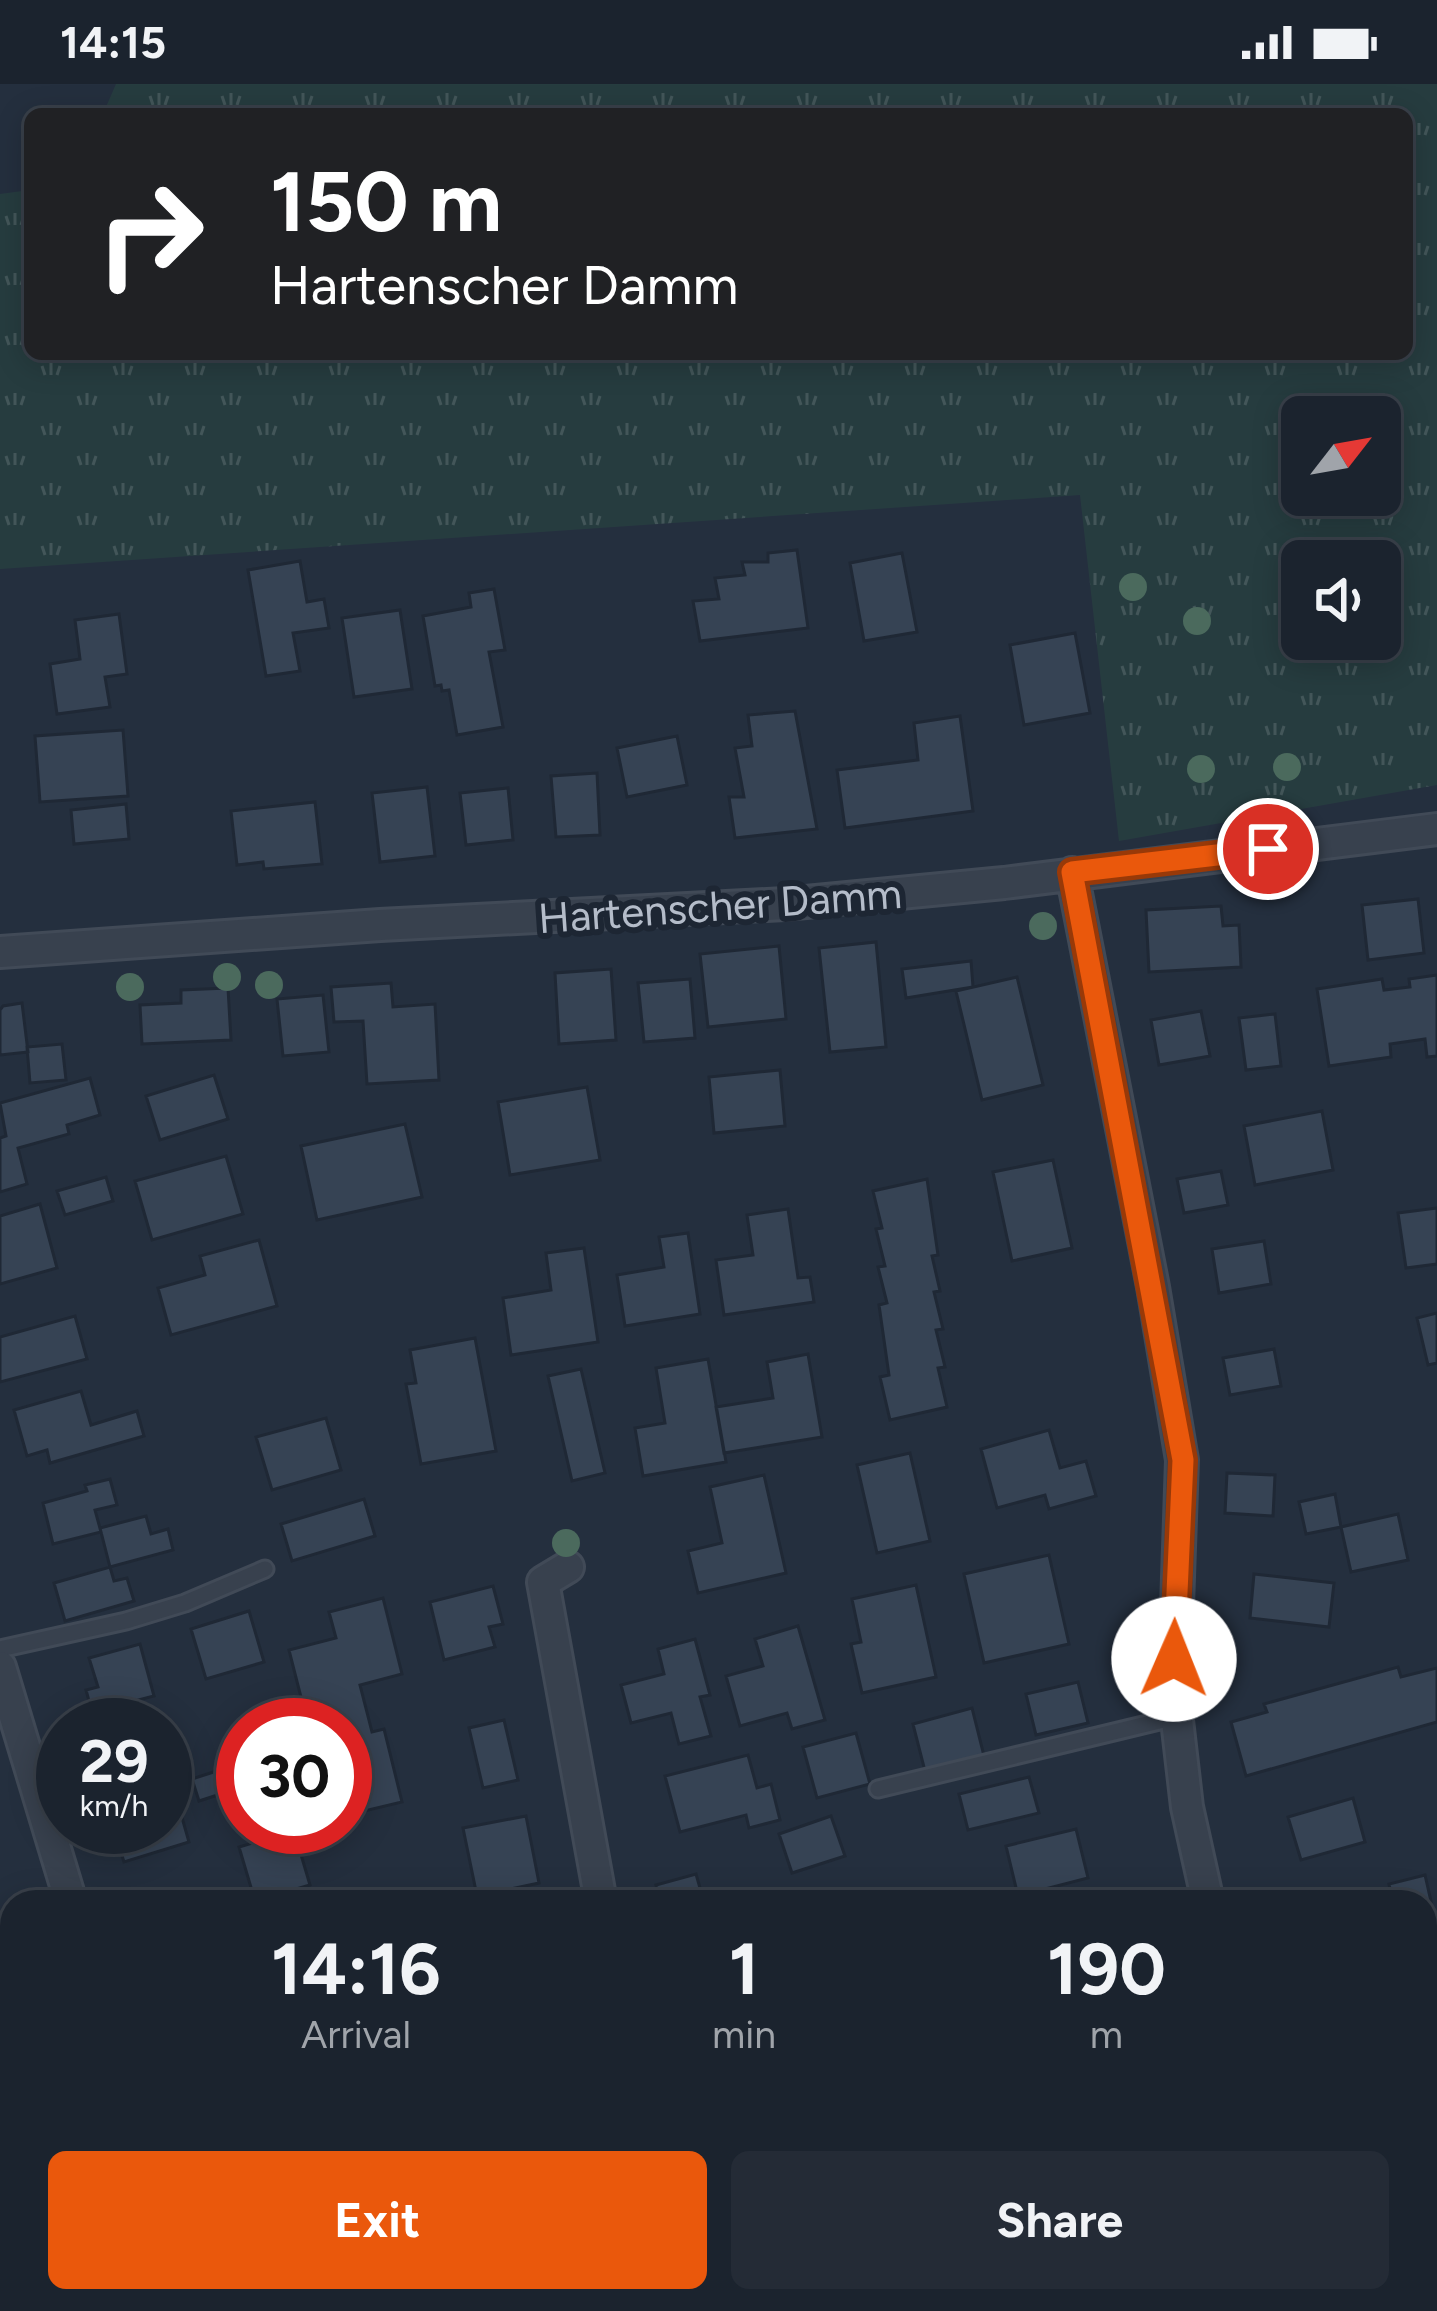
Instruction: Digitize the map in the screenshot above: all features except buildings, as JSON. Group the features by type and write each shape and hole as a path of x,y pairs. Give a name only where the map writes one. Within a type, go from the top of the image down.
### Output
{"street":[{"name":"Hartenscher Damm","path":"0,952 784,904 1437,829"},
{"path":"1072,872 1183,1460 1173,1624 1176,1717 1187,1808 1205,1890"},
{"path":"568,1567 543,1582 599,1890"},
{"path":"0,1667 67,1890"}],"lane":[{"path":"0,1649 146,1615 265,1569"},
{"path":"878,1789 1176,1717"}],"green space":[{"path":"116,84 1437,84 1437,785 1119,841 1080,495 0,569 0,194 24,191 24,360 1413,360 1413,108 106,108"}],"route":[{"path":"1174,1659 1183,1460 1072,872 1268,849"}]}
